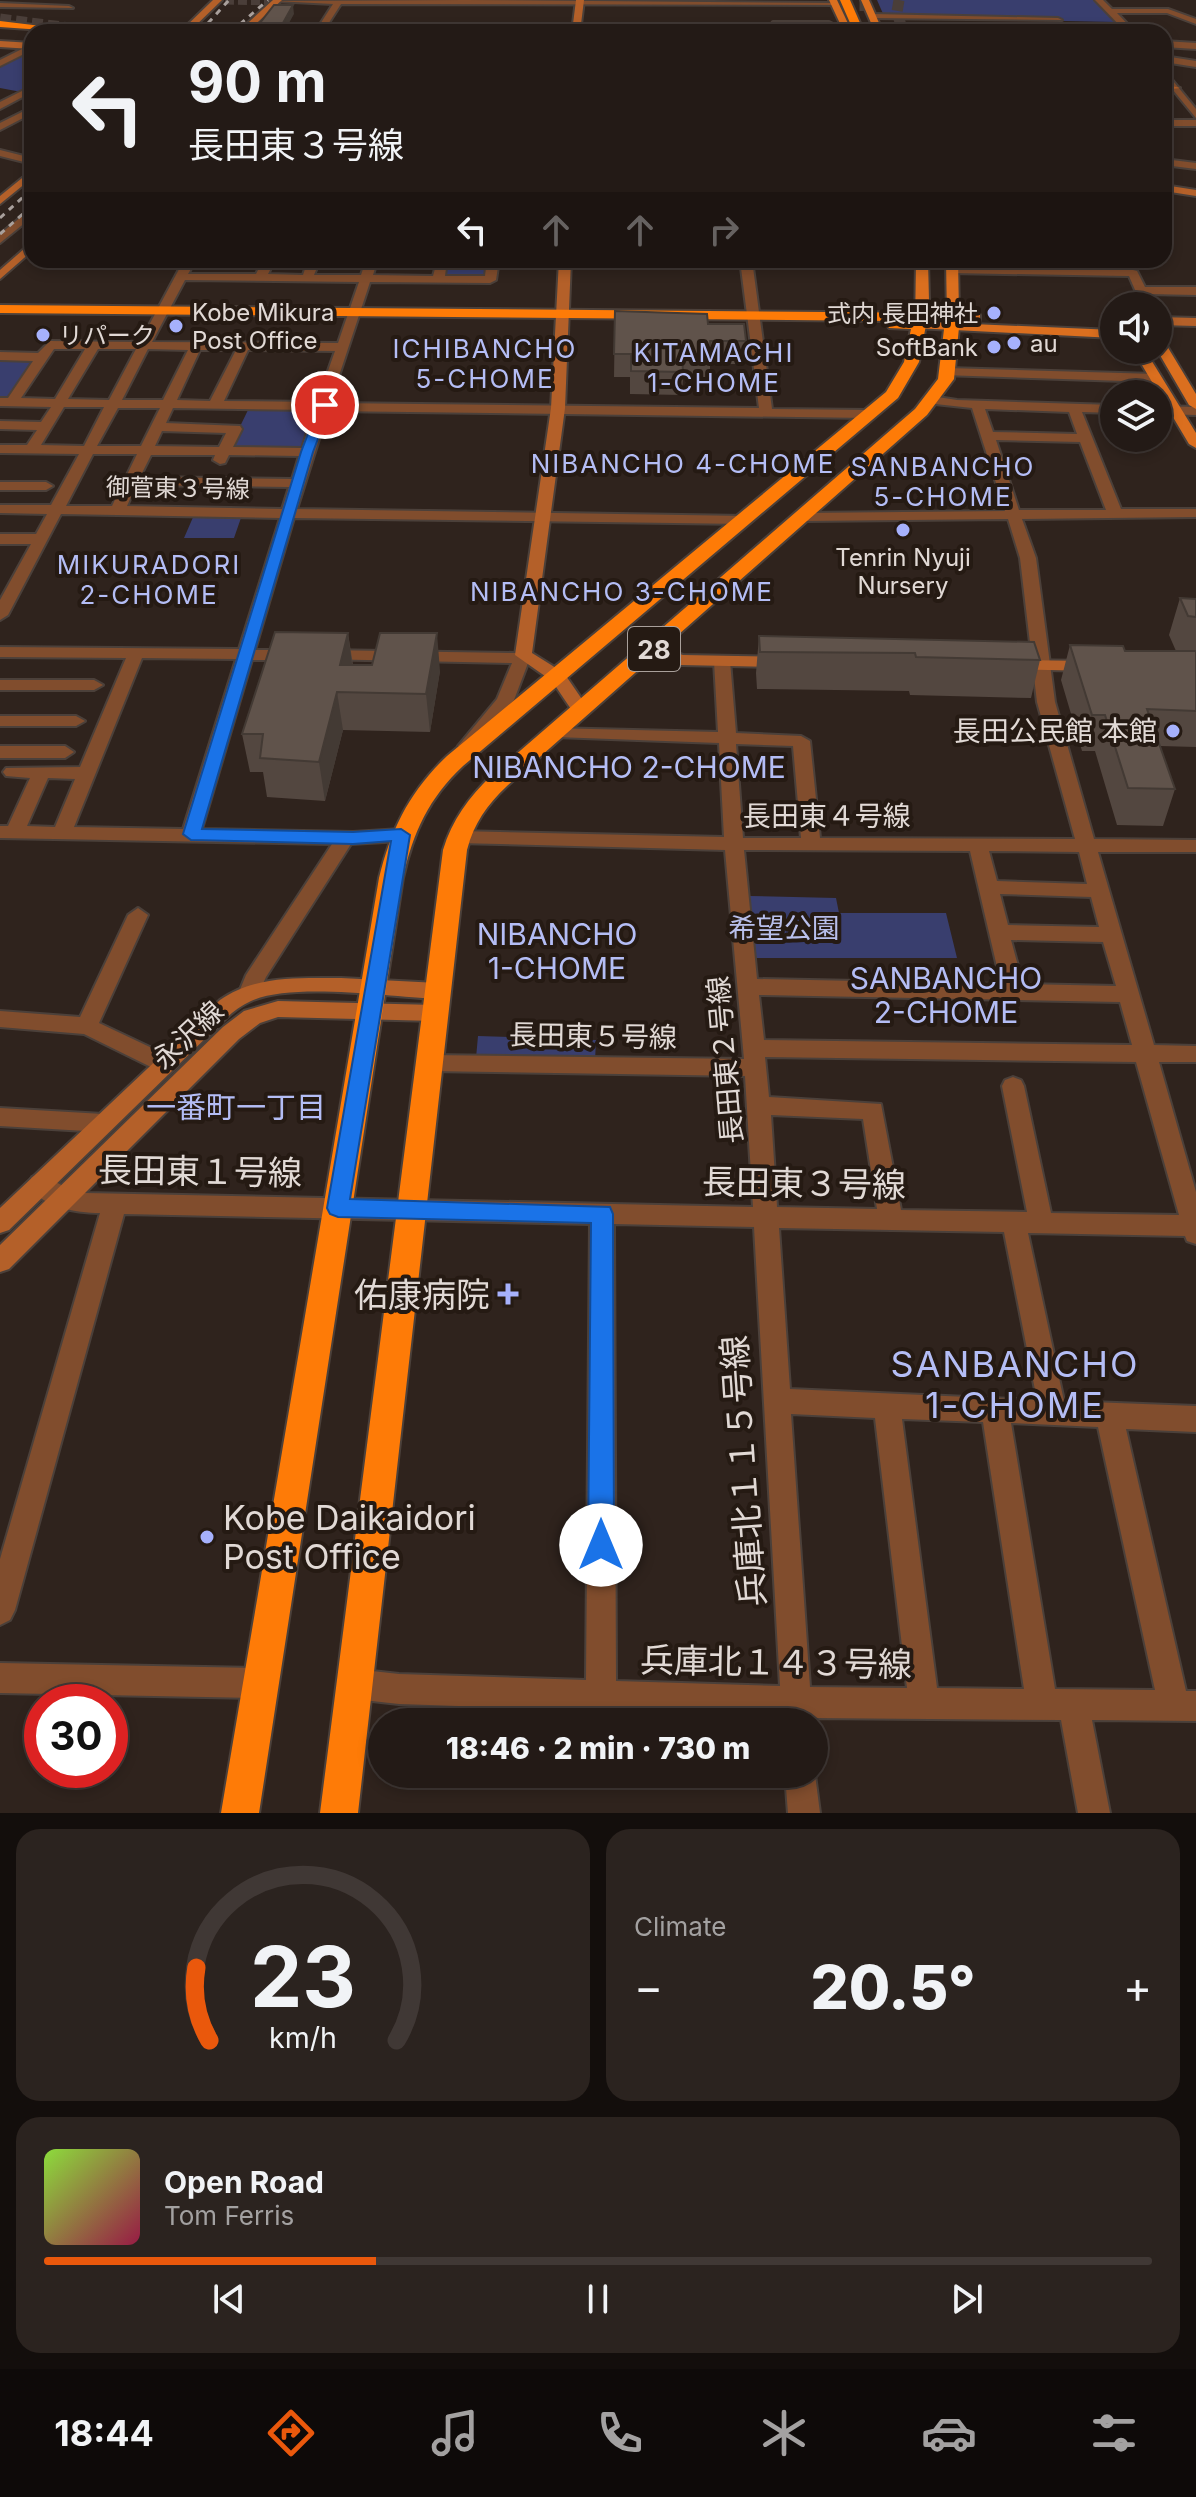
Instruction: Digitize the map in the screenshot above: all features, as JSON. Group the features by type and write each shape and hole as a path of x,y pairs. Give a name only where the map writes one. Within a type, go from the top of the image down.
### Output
{"highway":[{"path":"838,2 853,24"},
{"path":"869,14 869,24"},
{"path":"0,27 24,30"},
{"path":"0,27 24,29"},
{"path":"0,27 24,41"},
{"path":"0,309 160,315"},
{"path":"0,316 953,322"},
{"name":"28","path":"240,1813 401,835 418,798 455,761 892,395 911,367 920,321"},
{"name":"28","path":"339,1813 458,837 469,812 478,801 653,650 931,400 947,372 953,322"}],"main road":[{"path":"865,0 875,24"},
{"path":"838,2 845,24"},
{"path":"920,321 922,268"},
{"path":"953,268 953,322"},
{"path":"953,322 1100,323"},
{"path":"953,322 1100,331"},
{"path":"1148,364 1196,444"},
{"path":"1172,364 1196,405"}],"street":[{"path":"0,5 9,0"},
{"path":"56,21 78,0"},
{"path":"206,0 225,0"},
{"path":"192,24 218,0"},
{"path":"251,24 278,0 580,1 651,24"},
{"path":"324,24 339,0"},
{"path":"1099,0 1124,24"},
{"path":"1170,0 1178,11 1196,11"},
{"path":"447,23 454,1"},
{"path":"577,24 580,1"},
{"path":"688,24 769,6 823,9 838,2"},
{"path":"0,5 69,8"},
{"path":"823,9 829,24"},
{"path":"1112,11 1168,11 1196,22"},
{"path":"869,14 964,20 1058,20"},
{"path":"630,16 709,18 734,24"},
{"path":"905,18 908,24"},
{"path":"964,20 966,24"},
{"path":"1001,20 1003,24"},
{"path":"0,44 24,43"},
{"path":"0,63 24,45"},
{"path":"1172,45 1194,46"},
{"path":"1172,60 1196,64"},
{"path":"1172,83 1196,115"},
{"path":"1172,88 1176,88"},
{"path":"0,109 24,94"},
{"path":"0,109 24,114 3,123"},
{"path":"1172,123 1196,123"},
{"path":"0,153 24,159"},
{"path":"1172,163 1196,166"},
{"path":"0,201 24,180"},
{"path":"1172,189 1196,193"},
{"path":"0,240 6,228 24,216"},
{"path":"0,276 24,253"},
{"path":"0,615 186,268"},
{"path":"260,278 265,268"},
{"path":"307,278 311,268"},
{"path":"191,834 307,452 370,268"},
{"path":"438,280 441,268"},
{"path":"181,277 490,280 492,268"},
{"path":"455,761 505,700 524,657 558,408 565,268"},
{"path":"747,268 766,411"},
{"path":"1004,268 1133,273 1141,290 1196,291"},
{"path":"1172,321 1196,322"},
{"path":"6,402 50,345 343,347"},
{"path":"32,449 94,345"},
{"path":"118,509 196,346"},
{"path":"215,405 244,346"},
{"path":"0,356 43,357"},
{"path":"947,372 1156,378"},
{"path":"931,400 977,405 1100,409"},
{"path":"6,402 869,414"},
{"path":"977,405 1032,575 1046,702 1195,1229"},
{"path":"1018,406 1027,437"},
{"path":"1074,408 1115,514"},
{"path":"1172,410 1196,411"},
{"path":"0,425 46,426"},
{"path":"158,427 235,429 208,484"},
{"path":"987,436 1086,438"},
{"path":"0,449 307,452"},
{"path":"0,486 50,479 33,509"},
{"path":"131,481 299,483"},
{"name":"御菅東３号線","path":"0,509 746,520"},
{"path":"803,517 1196,513"},
{"path":"0,539 41,539"},
{"path":"653,650 681,660 799,662"},
{"path":"0,652 524,657 558,677 581,711"},
{"path":"68,684 84,653"},
{"path":"62,833 136,653"},
{"name":"長田東２号線","path":"722,661 734,844 759,1106 763,1215"},
{"path":"990,665 1104,666"},
{"path":"0,685 94,685"},
{"path":"0,721 76,721"},
{"path":"556,732 801,741 811,843"},
{"path":"0,752 65,752"},
{"path":"12,772 87,773"},
{"path":"4,833 41,773"},
{"path":"4,833 343,838 401,835"},
{"name":"長田東４号線","path":"458,837 734,844 1196,846"},
{"name":"永沢線","path":"250,992 256,975 340,851 343,838"},
{"path":"978,845 1014,992"},
{"path":"988,887 1101,891"},
{"path":"87,1026 138,915"},
{"path":"999,932 1113,935"},
{"name":"永沢線","path":"0,1223 218,1013 250,992 287,987 372,1000 437,1002"},
{"path":"747,987 1130,994"},
{"name":"永沢線","path":"0,1261 231,1033 252,1017 287,1008 372,1000"},
{"path":"0,1019 87,1026 165,1064"},
{"name":"長田東５号線","path":"429,1063 1145,1051 1196,1054"},
{"path":"1013,1086 1041,1223"},
{"path":"759,1106 873,1110 890,1218"},
{"path":"0,1117 103,1123"},
{"name":"長田東１号線","path":"40,1184 64,1198 82,1203 412,1209"},
{"path":"0,1610 115,1204"},
{"name":"長田東３号線","path":"412,1209 890,1218 1195,1229"},
{"path":"601,1696 602,1214"},
{"name":"兵庫北１１５号線","path":"763,1215 778,1401 796,1708"},
{"path":"1014,1222 1053,1413"},
{"path":"778,1401 1196,1419"},
{"path":"887,1405 924,1703"},
{"path":"995,1410 1042,1704"},
{"path":"1109,1415 1185,1706"},
{"path":"0,1678 261,1683"},
{"name":"兵庫北１４３号線","path":"354,1684 399,1689 601,1696 747,1708"},
{"name":"兵庫北１４３号線","path":"828,1710 924,1703 1185,1706"},
{"path":"1074,1705 1094,1813"},
{"path":"802,1788 804,1813"}],"green space":[{"path":"877,0 1093,0 1104,7 1116,22 884,16"},
{"path":"24,54 24,92 0,88 0,65"},
{"path":"444,268 488,268 486,276 442,276"},
{"path":"0,359 34,361 9,397 0,399"},
{"path":"248,410 316,412 305,446 297,449 238,449 231,445"},
{"path":"194,515 242,515 234,538 184,538"},
{"name":"希望公園","path":"749,896 836,898 839,913 946,913 957,958 755,958"},
{"path":"478,1036 596,1040 595,1061 476,1058"}],"building":[{"path":"274,5 293,5 282,24 259,24"},
{"path":"615,311 707,314 708,324 744,324 746,341 710,341 711,354 682,354 683,372 631,371 631,354 614,354"},
{"path":"1180,598 1196,599 1196,617 1188,616"},
{"path":"275,632 348,633 340,665 372,665 380,633 437,633 426,694 337,692 319,762 260,758 263,734 242,734"},
{"path":"759,636 1034,642 1040,660 916,657 915,653 760,652"},
{"path":"1070,645 1123,646 1125,651 1196,651 1196,711 1147,709 1175,789 1128,788 1105,715 1092,715"}],"tunnel":[{"path":"225,0 278,1"},
{"path":"865,0 865,12"},
{"path":"899,0 897,12 901,24"},
{"path":"0,19 39,24"}],"railway":[{"path":"207,24 229,0"},
{"path":"240,24 268,0"},
{"path":"0,218 24,196"},
{"path":"0,234 24,213"}],"place":[{"name":"式内 長田神社","path":"994,313"},
{"name":"Kobe Mikura Post Office","path":"176,326"},
{"name":"リパーク","path":"43,335"},
{"name":"au","path":"1014,343"},
{"name":"SoftBank","path":"994,347"},
{"name":"Tenrin Nyuji Nursery","path":"903,530"},
{"name":"長田公民館 本館","path":"1173,731"},
{"name":"佑康病院","path":"508,1294"},
{"name":"Kobe Daikaidori Post Office","path":"207,1537"}],"district":[{"name":"ICHIBANCHO 5-CHOME","path":"485,363"},
{"name":"KITAMACHI 1-CHOME","path":"714,367"},
{"name":"NIBANCHO 4-CHOME","path":"683,463"},
{"name":"SANBANCHO 5-CHOME","path":"943,481"},
{"name":"MIKURADORI 2-CHOME","path":"149,579"},
{"name":"NIBANCHO 3-CHOME","path":"622,591"},
{"name":"NIBANCHO 2-CHOME","path":"629,767"},
{"name":"NIBANCHO 1-CHOME","path":"557,951"},
{"name":"SANBANCHO 2-CHOME","path":"946,995"},
{"name":"一番町一丁目","path":"236,1107"},
{"name":"SANBANCHO 1-CHOME","path":"1015,1384"}],"route":[{"path":"325,405 307,452 191,834 353,838 401,835 391,878 338,1208 602,1214 601,1545"}]}
